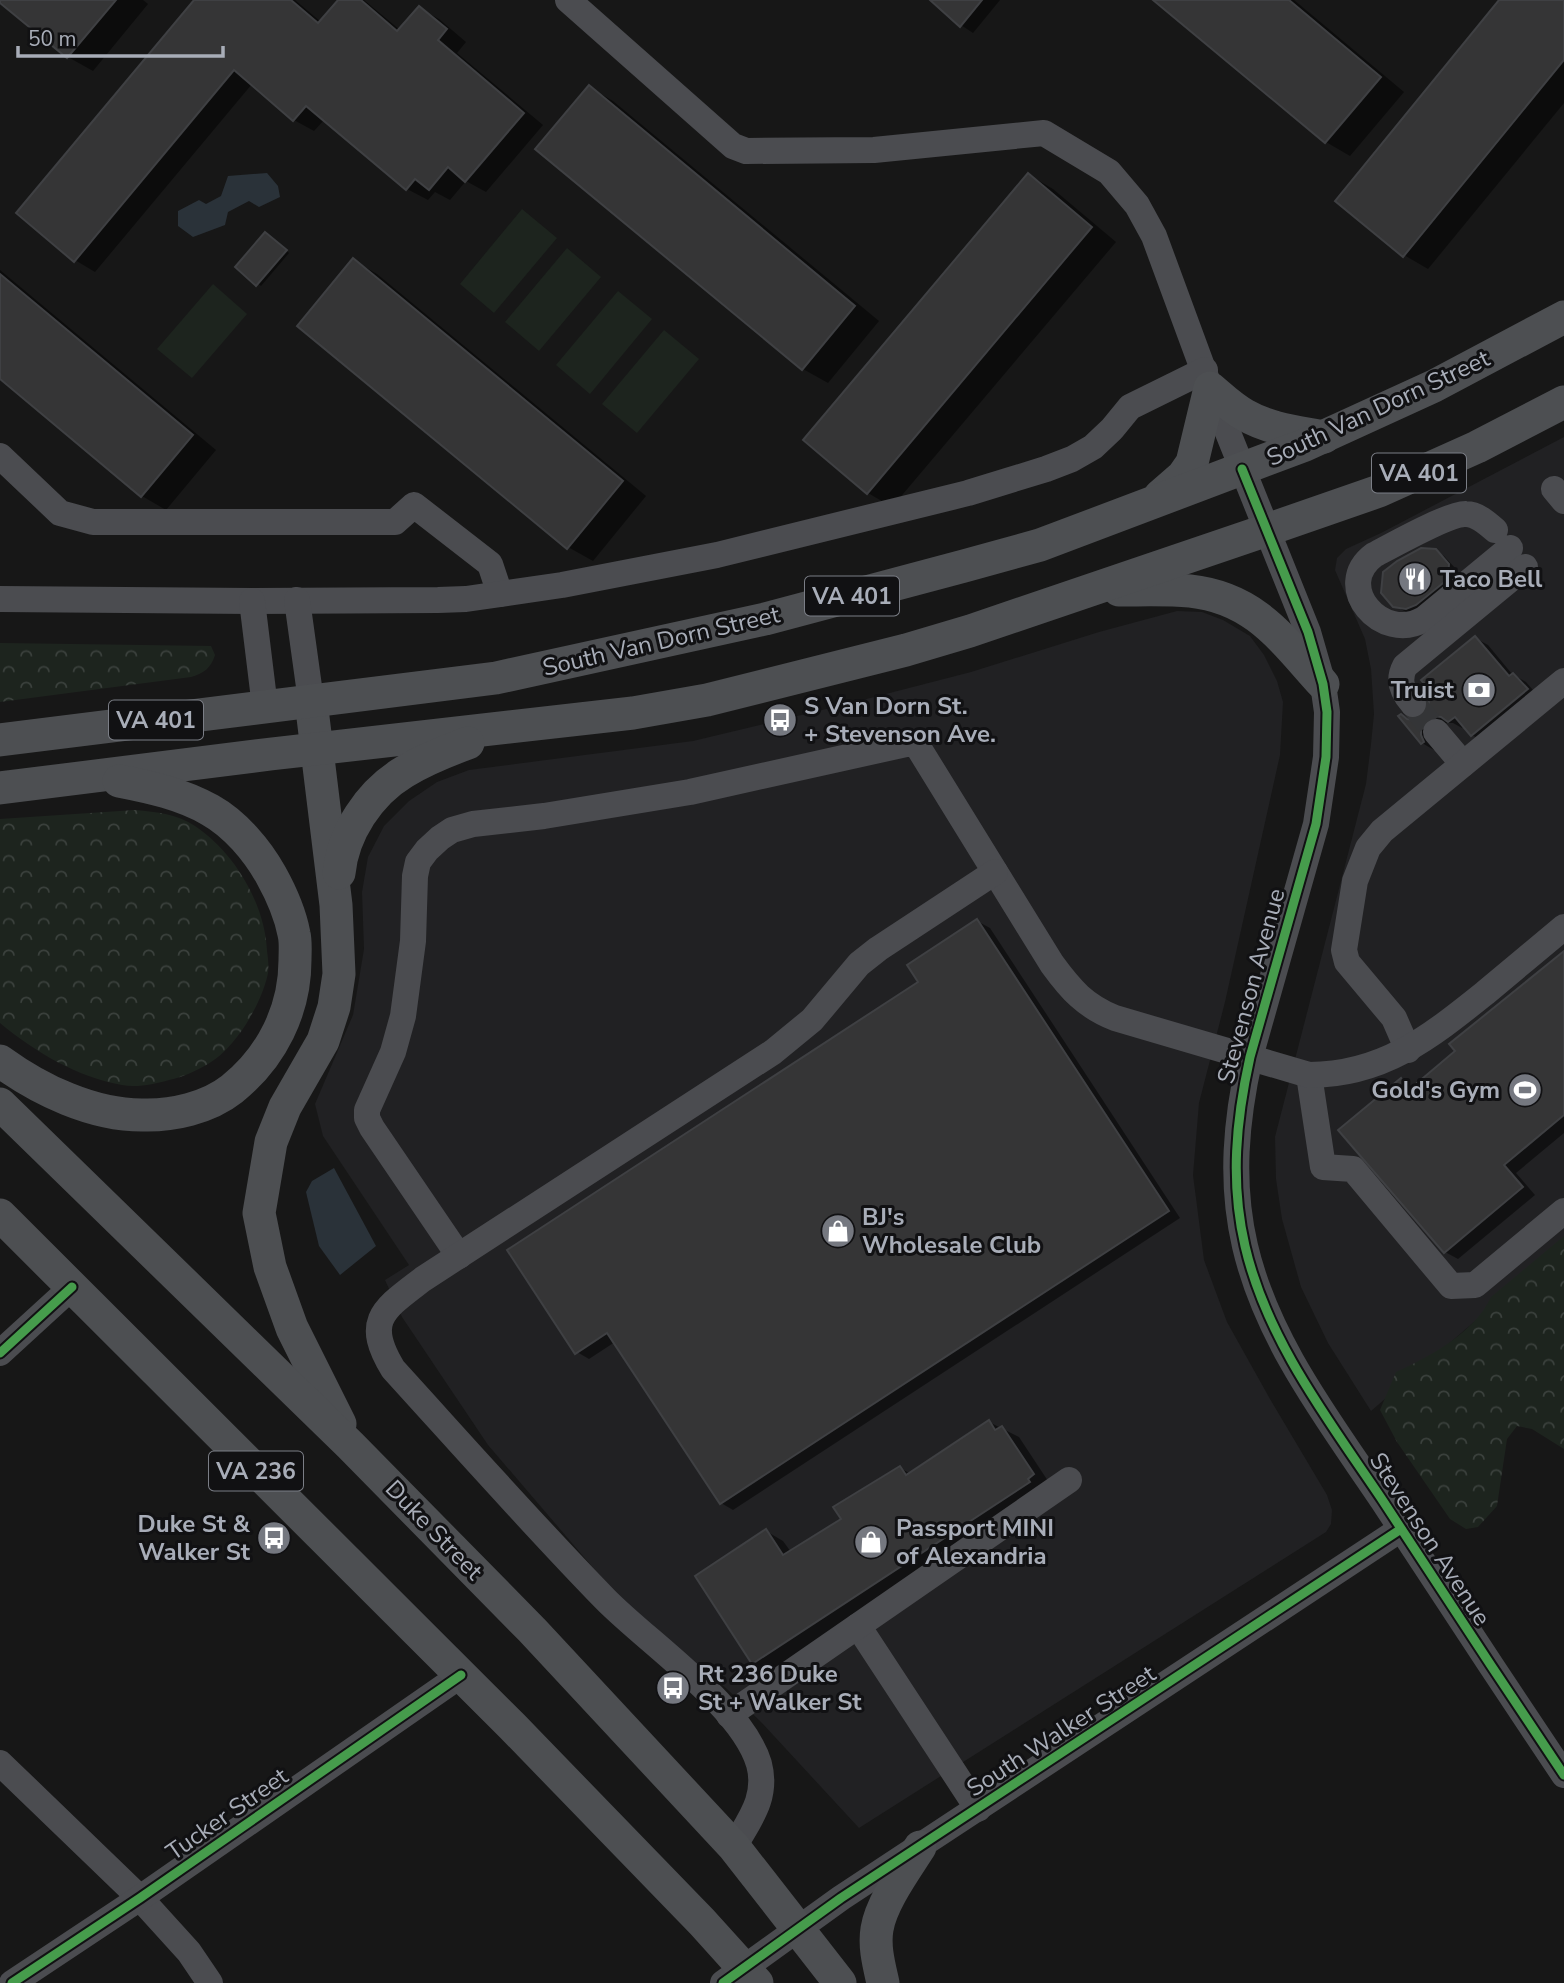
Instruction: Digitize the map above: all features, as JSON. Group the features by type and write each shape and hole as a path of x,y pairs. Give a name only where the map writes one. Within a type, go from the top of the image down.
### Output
{"main road":[{"name":"South Van Dorn Street","path":"0,740 496,678 765,619 1040,545 1324,437 1434,386 1564,317"},
{"path":"1208,379 1236,409 1249,417 1278,428 1324,437"},
{"path":"1149,505 1182,476 1192,463 1208,379"},
{"name":"VA 401","path":"0,788 633,713 707,699 906,650 1096,589 1379,491 1477,447 1564,402"},
{"path":"1096,589 1188,591 1229,600 1243,606 1273,630 1323,684"},
{"path":"311,701 336,905 339,974 334,1007 323,1041 285,1107 271,1142 259,1213 270,1268 292,1328 350,1445"},
{"path":"265,707 271,754"},
{"path":"336,905 340,864 353,828 382,789 420,763 506,728"},
{"path":"0,1062 63,1097 86,1105 109,1112 166,1114 209,1102 231,1090 256,1066 274,1041 289,1010 295,980 295,935 282,896 266,866 251,846 230,824 210,810 179,796 96,777"},
{"name":"Duke Street","path":"0,1104 350,1445 532,1630 734,1847 840,1983"},
{"name":"VA 236","path":"0,1215 610,1825 742,1978"},
{"path":"883,1983 876,1948 877,1927 889,1897 920,1847"}],"street":[{"name":"Stevenson Avenue","path":"568,0 722,137 733,146 746,151 874,150 1044,133 1109,172 1137,205 1154,236 1242,469 1308,632 1323,684 1327,712 1326,757 1316,824 1241,1096 1236,1158 1245,1245 1265,1308 1286,1350 1324,1412 1564,1775"},
{"path":"0,598 438,600 466,599 562,585 718,555 968,493 1046,469 1093,447 1130,407 1208,379"},
{"path":"0,456 60,513 93,522 395,522 414,505 490,564 499,593"},
{"path":"1463,514 1479,518 1510,548 1424,619 1413,625 1396,625 1379,619 1364,603 1358,587 1360,569 1374,555 1449,518 1463,514"},
{"path":"1413,704 1402,689 1401,674 1405,666 1510,548"},
{"path":"297,600 311,701"},
{"path":"252,601 265,707"},
{"path":"1408,1050 1394,1018 1347,962 1344,950 1353,892 1364,859 1375,838 1564,681"},
{"path":"1436,732 1462,764"},
{"path":"459,1256 367,1118 367,1110 393,1052 403,1016 413,941 415,876 418,862 427,850 452,830 473,824 544,816 690,792 915,742 1052,964 1077,995 1089,1005 1115,1018 1309,1075 1333,1075 1358,1070 1408,1050 1449,1022 1564,927"},
{"path":"734,1847 761,1799 759,1764 742,1731 711,1695 607,1601 393,1369 383,1353 378,1332 379,1322 392,1303 423,1279 772,1052 812,1020 859,964 995,872"},
{"path":"1309,1075 1323,1167 1353,1169 1451,1286 1475,1285 1564,1211"},
{"path":"0,1353 72,1287"},
{"path":"729,1715 1069,1480"},
{"name":"South Walker Street","path":"742,1978 798,1929 841,1898 1401,1529"},
{"path":"858,1626 978,1809"},
{"name":"Tucker Street","path":"12,1983 140,1898 461,1675"},
{"path":"0,1763 140,1898 190,1952 210,1983"}],"shaded area":[{"path":"267,173 278,186 280,197 259,207 249,201 228,212 225,225 193,237 178,226 178,211 199,200 206,204 221,196 228,176"},
{"path":"1564,437 1564,1244 1371,1411 1328,1343 1301,1287 1282,1219 1276,1179 1275,1137 1366,784 1374,714 1371,669 1365,639 1335,570 1337,558 1346,549"},
{"path":"1177,611 1202,612 1223,620 1250,636 1264,655 1277,681 1283,702 1280,755 1225,1002 1199,1103 1193,1175 1204,1260 1227,1322 1327,1495 1332,1510 1331,1524 1326,1532 859,1828 727,1689 643,1620 607,1584 488,1445 402,1317 385,1280 409,1265 323,1136 315,1104 353,1015 364,949 362,892 368,857 384,826 409,801 437,782 469,770 693,741 971,672"},
{"path":"334,1168 376,1246 340,1275 319,1246 306,1192 312,1181"}],"green space":[{"path":"522,209 557,238 494,313 460,284"},
{"path":"567,248 601,277 539,351 505,322"},
{"path":"213,284 247,314 192,378 157,349"},
{"path":"618,291 652,319 590,394 556,365"},
{"path":"664,330 699,359 637,433 602,404"},
{"path":"0,643 211,646 215,655 206,669 191,677 0,702"},
{"path":"135,810 181,819 195,826 223,850 245,881 261,915 268,973 254,1011 238,1036 218,1057 179,1077 134,1086 105,1081 73,1070 28,1044 0,1023 0,819"},
{"path":"1564,1236 1564,1449 1532,1429 1517,1426 1507,1439 1497,1506 1478,1527 1466,1529 1450,1519 1397,1442 1380,1410 1396,1372 1437,1351 1463,1332 1474,1322 1491,1297"}],"building":[{"path":"0,0 116,0 67,58 0,3"},
{"path":"194,0 291,0 318,23 338,0 361,0 397,31 419,6 447,29 438,40 524,113 465,182 448,167 429,190 415,179 406,190 306,106 293,121 234,70 74,262 16,213"},
{"path":"930,0 982,0 960,27"},
{"path":"1153,0 1289,0 1381,77 1325,143"},
{"path":"1499,0 1564,0 1564,60 1403,257 1335,201"},
{"path":"589,85 855,306 802,370 535,149"},
{"path":"1028,173 1092,227 867,494 803,440"},
{"path":"265,232 287,250 256,286 235,267"},
{"path":"353,258 623,481 567,549 297,326"},
{"path":"0,274 193,435 141,497 0,379"},
{"name":"Taco Bell","path":"1421,548 1436,549 1449,564 1448,579 1416,605 1406,609 1393,607 1381,593 1383,572"},
{"name":"Truist","path":"1475,636 1509,676 1513,673 1528,689 1471,736 1455,717 1448,722 1434,716 1426,720 1421,727 1424,742 1421,744 1398,716 1401,714 1407,719 1415,720 1424,716 1429,702 1425,694 1430,690 1421,680"},
{"name":"BJ's Wholesale Club","path":"977,919 1169,1211 720,1504 607,1333 575,1354 507,1250 918,982 907,965"},
{"path":"1564,951 1564,1115 1504,1165 1523,1187 1444,1253 1338,1130 1401,1078 1410,1089 1455,1051 1449,1044"},
{"name":"Passport MINI of Alexandria","path":"989,1420 995,1430 1002,1426 1034,1474 1028,1479 1030,1482 752,1664 695,1576 766,1529 783,1555 841,1519 833,1507 900,1466 906,1475"}],"tunnel":[{"path":"1413,704 1436,732"}],"cycle path":[{"path":"1242,469 1308,632 1323,684 1327,712 1326,757 1316,824 1250,1057 1241,1104 1236,1175 1245,1246 1268,1315 1302,1380 1564,1775"},
{"path":"0,1353 72,1287"},
{"path":"723,1983 841,1898 1401,1529"},
{"path":"12,1983 140,1898 461,1675"}],"place":[{"name":"Taco Bell","path":"1415,579"},
{"name":"Truist","path":"1479,690"},
{"name":"S Van Dorn St. + Stevenson Ave.","path":"780,720"},
{"name":"Gold's Gym","path":"1525,1090"},
{"name":"BJ's Wholesale Club","path":"838,1231"},
{"name":"Duke St & Walker St","path":"274,1538"},
{"name":"Passport MINI of Alexandria","path":"871,1542"},
{"name":"Rt 236 Duke St + Walker St","path":"673,1688"}]}
